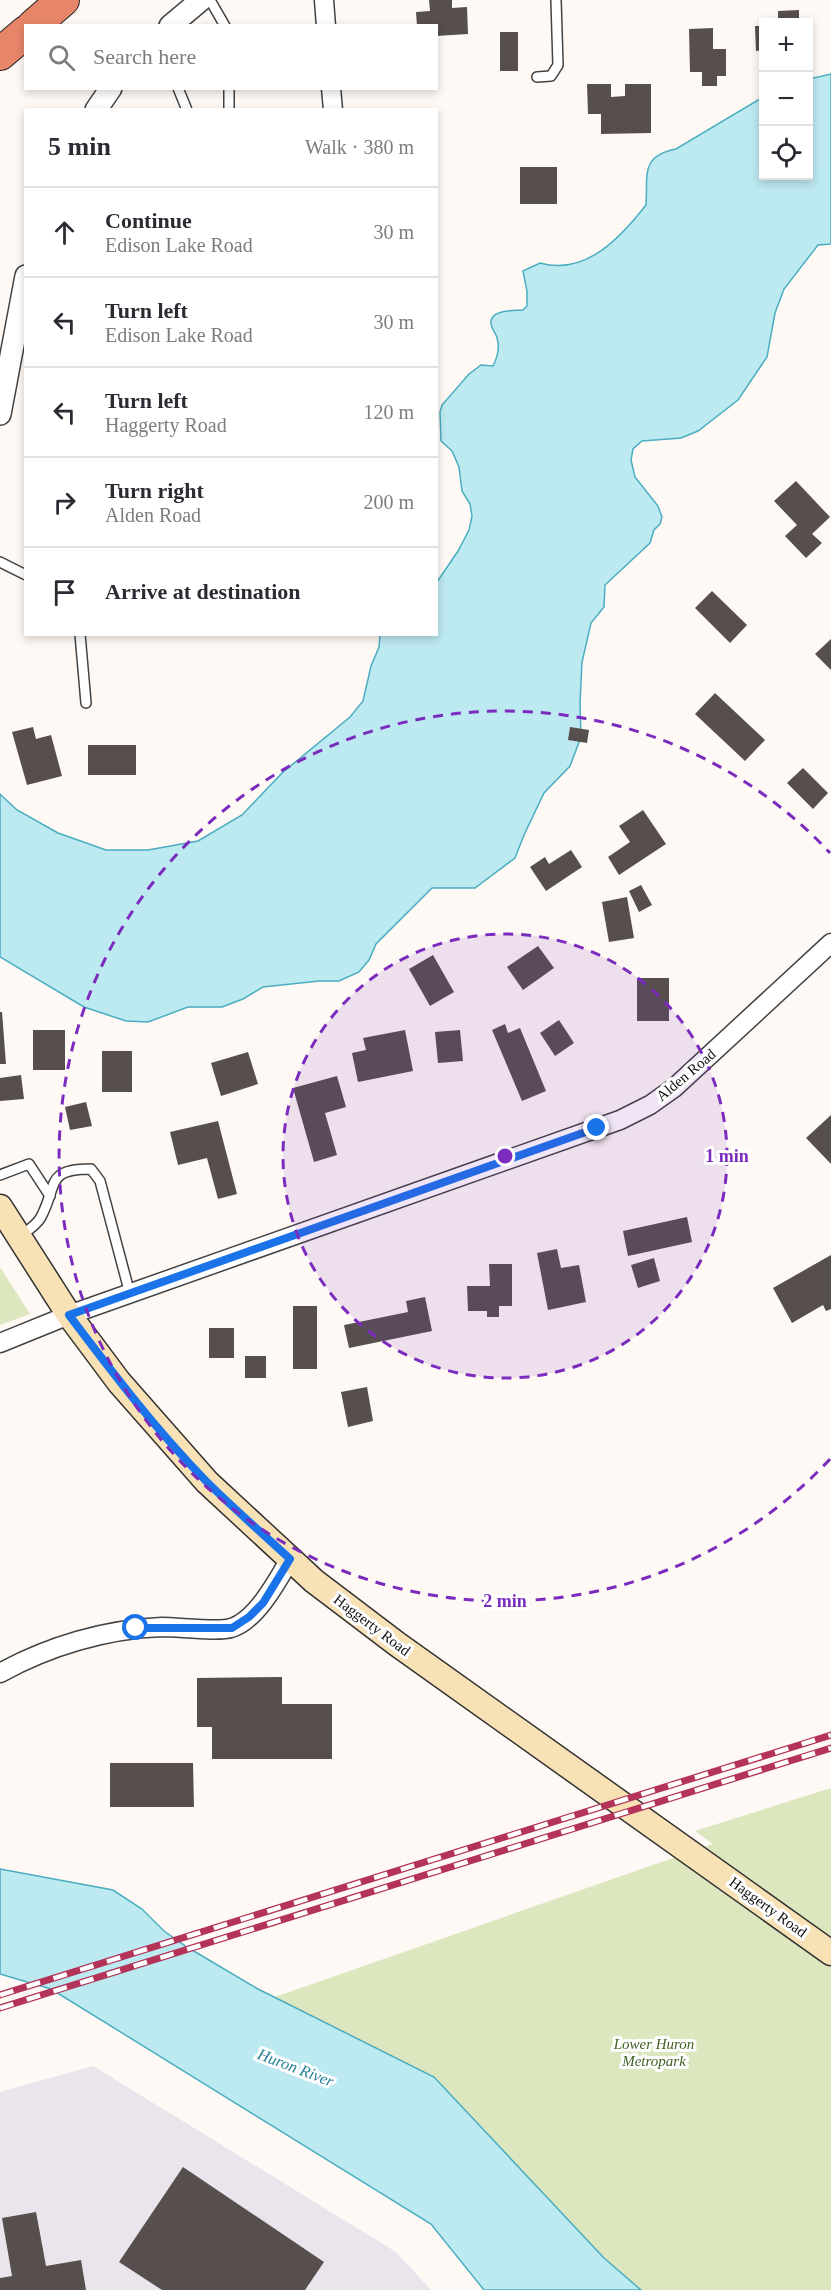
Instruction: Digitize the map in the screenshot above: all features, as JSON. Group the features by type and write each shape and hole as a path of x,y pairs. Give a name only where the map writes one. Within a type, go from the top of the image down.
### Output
{"highway":[{"path":"35,24 63,0"},
{"path":"0,54 24,34"}],"main road":[{"name":"Haggerty Road","path":"0,1207 69,1315 119,1382 207,1482 314,1581 397,1644 831,1953"}],"street":[{"path":"172,24 201,0"},
{"path":"324,0 326,24"},
{"path":"97,108 110,90"},
{"path":"331,90 333,108"},
{"path":"0,414 24,287"},
{"name":"Alden Road","path":"0,1343 69,1315 620,1120 650,1105 674,1089 831,943"},
{"path":"0,1673 47,1651 113,1632 147,1628 232,1628 249,1617 263,1603 290,1559"}],"lane":[{"path":"210,0 224,24"},
{"path":"537,77 551,76 558,64 556,0"},
{"path":"179,90 186,108"},
{"path":"229,90 229,108"},
{"path":"0,562 24,574"},
{"path":"80,636 87,704"},
{"path":"0,1175 29,1164 50,1196"},
{"path":"18,1238 40,1220 56,1176 65,1171 91,1169 100,1181 130,1294"}],"shaded area":[{"path":"93,2066 396,2252 431,2290 0,2290 0,2092"}],"green space":[{"path":"0,1267 30,1314 0,1325"},
{"name":"Lower Huron Metropark","path":"831,1788 831,2290 641,2290 604,2258 275,1997 713,1844 695,1831"}],"water":[{"path":"831,74 831,244 818,245 784,289 775,313 767,357 738,400 698,431 681,438 642,441 633,449 631,460 635,477 658,506 662,517 660,524 654,530 650,543 605,585 604,607 591,623 582,662 581,737 570,766 544,793 515,858 475,888 432,888 376,944 369,960 359,972 339,981 263,987 243,999 222,1007 188,1007 148,1022 126,1021 84,1007 0,957 0,794 17,810 58,833 106,850 148,850 198,841 242,815 282,773 350,717 363,701 371,666 379,647 380,636 438,636 438,581 458,551 469,530 472,516 470,504 462,491 459,467 452,451 441,441 440,412 442,405 469,374 481,365 493,366 498,345 491,319 498,313 523,310 527,306 523,271 540,263 557,266 572,264 587,259 614,241 646,205 647,176 651,162 656,156 676,149 759,99 759,180 813,180 813,78"},
{"name":"Huron River","path":"0,1869 113,1890 142,1909 164,1931 187,1947 258,1989 434,2077 604,2258 641,2290 484,2290 431,2224 51,1989 0,1974"}],"building":[{"path":"429,0 452,0 452,8 467,7 468,34 438,36 438,24 417,24 416,12 430,11"},
{"path":"799,10 799,18 778,18 778,11"},
{"path":"755,26 759,26 759,51 756,51"},
{"path":"713,28 713,49 726,49 726,76 717,76 717,86 702,86 702,72 690,72 689,29"},
{"path":"500,32 518,32 518,71 500,71"},
{"path":"587,84 611,84 611,97 625,96 625,84 651,84 651,133 601,134 601,114 588,114"},
{"path":"520,167 557,167 557,204 520,204"},
{"path":"796,481 830,517 812,534 822,543 806,558 785,536 797,525 774,501"},
{"path":"712,591 747,625 730,643 695,608"},
{"path":"831,639 831,670 815,654"},
{"path":"715,693 765,740 745,761 695,714"},
{"path":"33,727 36,739 51,735 62,776 27,785 12,732"},
{"path":"570,727 589,730 587,743 568,740"},
{"path":"88,745 136,745 136,775 88,775"},
{"path":"803,768 828,793 813,809 787,783"},
{"path":"643,810 666,844 619,875 608,857 630,842 619,826"},
{"path":"571,850 582,867 546,891 530,867 545,857 549,864"},
{"path":"641,885 652,905 639,912 629,891"},
{"path":"627,897 634,938 609,942 602,902"},
{"path":"538,946 554,968 523,990 507,967"},
{"path":"433,955 454,992 430,1006 409,969"},
{"path":"637,978 669,978 669,1021 637,1021"},
{"path":"0,1012 2,1012 6,1064 0,1064"},
{"path":"559,1020 574,1043 555,1056 540,1033"},
{"path":"505,1024 508,1033 520,1028 546,1091 522,1101 492,1030"},
{"path":"33,1030 65,1030 65,1070 33,1070"},
{"path":"405,1030 413,1071 358,1082 352,1053 366,1050 363,1038"},
{"path":"460,1030 463,1061 438,1063 435,1032"},
{"path":"102,1051 132,1051 132,1092 102,1092"},
{"path":"248,1052 258,1084 221,1096 211,1063"},
{"path":"21,1075 24,1099 0,1101 0,1078"},
{"path":"337,1076 346,1107 325,1113 337,1155 314,1162 293,1088"},
{"path":"86,1102 92,1126 70,1130 65,1107"},
{"path":"831,1115 831,1164 806,1138"},
{"path":"218,1121 237,1194 218,1199 207,1158 178,1165 170,1132"},
{"path":"687,1217 692,1242 628,1256 623,1231"},
{"path":"557,1249 561,1268 579,1265 586,1302 548,1310 537,1253"},
{"path":"831,1255 831,1309 826,1311 823,1305 792,1323 773,1288"},
{"path":"654,1258 660,1281 638,1288 631,1265"},
{"path":"489,1264 512,1264 512,1306 499,1306 499,1317 487,1317 487,1311 468,1311 467,1286 490,1286"},
{"path":"425,1297 432,1331 349,1348 344,1325 408,1312 406,1301"},
{"path":"293,1306 317,1306 317,1369 293,1369"},
{"path":"209,1328 234,1328 234,1358 209,1358"},
{"path":"245,1356 266,1356 266,1378 245,1378"},
{"path":"367,1387 373,1421 348,1427 341,1392"},
{"path":"282,1677 282,1704 332,1704 332,1759 212,1759 212,1727 197,1727 197,1678"},
{"path":"110,1763 193,1763 194,1807 110,1807"},
{"path":"183,2167 324,2262 305,2290 162,2290 119,2262"},
{"path":"36,2212 46,2266 81,2260 86,2290 0,2290 0,2278 12,2276 2,2218"}],"railway":[{"path":"0,1995 831,1735"},
{"path":"0,2008 831,1748"}],"route":[{"path":"136,1628 232,1628 249,1617 263,1603 290,1559 207,1482 179,1452 119,1382 69,1315 597,1128"}]}
